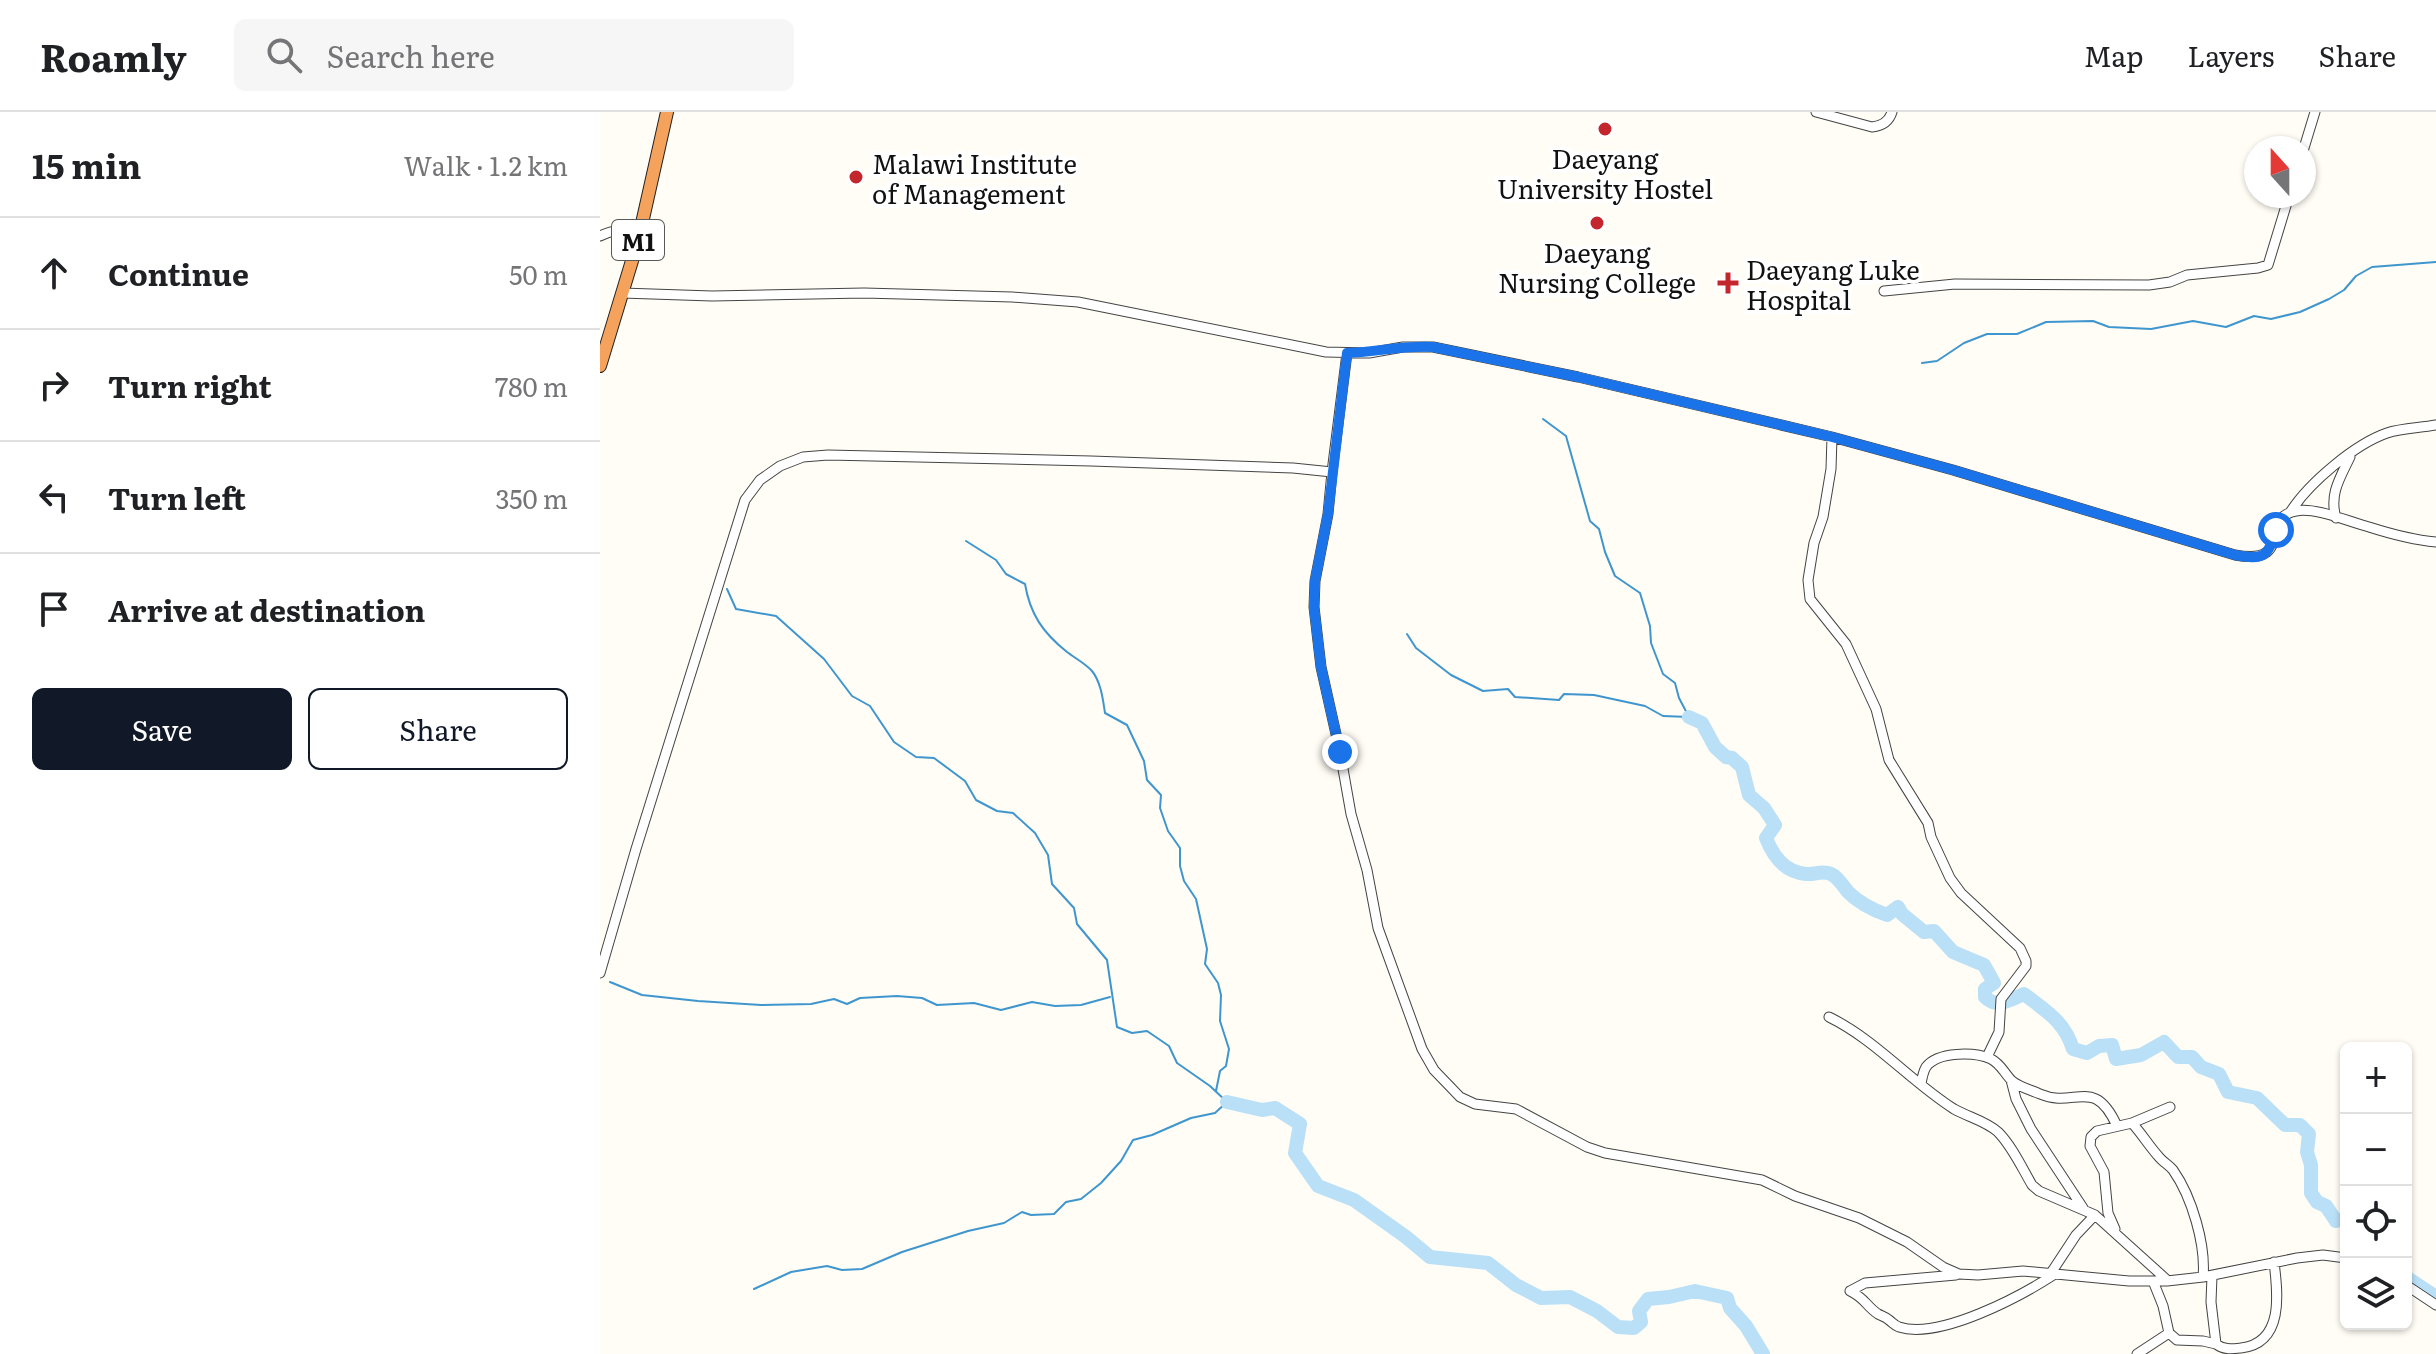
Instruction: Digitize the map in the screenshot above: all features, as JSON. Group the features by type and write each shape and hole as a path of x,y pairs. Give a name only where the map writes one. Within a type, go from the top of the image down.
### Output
{"highway":[{"name":"M1","path":"600,366 638,241 667,112"}],"street":[{"path":"1816,112 1872,127 1886,122 1892,112"},
{"path":"2308,136 2315,112"},
{"path":"1884,291 1955,284 2149,285 2170,282 2187,275 2258,268 2268,265 2285,208"},
{"path":"600,236 620,230 638,241"},
{"path":"622,293 712,296 864,293 1012,297 1078,302 1326,352 1369,353 1433,347 1578,377 1832,437 2249,558 2269,551 2279,523 2305,491 2352,453 2386,434 2436,425"},
{"path":"1347,353 1328,514 1315,581 1315,618 1321,667 1378,928 1422,1049 1434,1070 1466,1100 1526,1113 1596,1150 1762,1180 1795,1196 1859,1218 1907,1242 1943,1267 1959,1274"},
{"path":"1832,437 1831,469 1823,517 1814,543 1808,580 1810,599 1846,644 1876,709 1889,760 1928,823 1931,837 1950,878 1961,893 2015,942 2026,961 2026,966 2001,999 1999,1032 1987,1057"},
{"path":"2336,518 2333,507 2335,489 2352,453"},
{"path":"600,973 724,561 745,500 769,472 791,460 828,455 1091,461 1332,472"},
{"path":"2291,511 2311,511 2404,537 2436,542"},
{"path":"1829,1017 1873,1043 1888,1060 1956,1109 1992,1127 2000,1134 2032,1185 2055,1200 2095,1215 2167,1281"},
{"path":"1921,1084 1927,1066 1934,1060 1960,1055 1987,1057 2005,1070 2031,1129 2083,1208"},
{"path":"2011,1080 2045,1096 2065,1098 2077,1095 2103,1102 2117,1126"},
{"path":"2117,1233 2108,1213 2104,1172 2090,1146 2091,1137 2097,1131 2132,1123 2170,1107"},
{"path":"2132,1123 2161,1160 2172,1168 2189,1201 2204,1249 2216,1344"},
{"path":"2095,1215 2076,1235 2053,1273 2012,1299 1930,1330 1897,1327 1863,1297 1850,1291 1865,1283 2011,1271 2053,1273 2153,1281 2167,1281 2323,1255 2340,1257"},
{"path":"2153,1281 2169,1333 2177,1340 2203,1341 2221,1348 2251,1347 2272,1326 2276,1315 2274,1262"},
{"path":"2412,1289 2436,1305"},
{"path":"2137,1354 2169,1333"}],"waterway":[{"path":"1922,363 1937,361 1964,343 1987,334 2017,334 2046,322 2093,321 2109,327 2151,329 2193,321 2226,327 2254,316 2271,319 2300,312 2329,299 2372,267 2436,262"},
{"path":"1407,634 1416,648 1451,675 1483,691 1508,689 1515,697 1559,700 1564,694 1594,695 1645,706 1663,716 1689,717 1675,683 1663,674 1651,643 1650,626 1640,593 1615,576 1599,529 1590,521 1566,436 1543,419"},
{"path":"966,541 996,560 1006,574 1025,584 1030,605 1044,630 1092,671 1100,686 1105,713 1127,725 1144,761 1147,780 1161,795 1160,808 1168,831 1180,848 1184,881 1196,899 1207,949 1205,964 1218,983 1221,995 1220,1021 1229,1049 1216,1091"},
{"path":"727,589 736,609 776,616 824,659 852,696 870,706 894,742 916,757 934,758 965,781 976,800 997,811 1013,813 1035,833 1048,855 1052,884 1074,908 1077,924 1107,960 1117,1027 1132,1033 1147,1031 1169,1046 1177,1063 1227,1102 1215,1113 1191,1118 1133,1140 1121,1161 1101,1183 1081,1199 1066,1202 1054,1214 1031,1215 1022,1212 1004,1223 902,1252 862,1269 842,1270 827,1266 791,1272 754,1289"},
{"path":"1689,717 1702,723 1715,747 1742,767 1749,795 1764,808 1775,825 1766,838 1772,851 1791,870 1806,874 1831,874 1857,900 1887,915 1898,907 1924,932 1934,931 1953,952 1984,965 1994,983 1985,989 1985,997 1999,1003 2024,994 2060,1024 2073,1049 2087,1053 2099,1046 2112,1045 2116,1059 2141,1055 2164,1042 2178,1057 2192,1057 2201,1067 2219,1074 2228,1092 2257,1098 2285,1125 2300,1125 2309,1134 2307,1152 2311,1165 2311,1193 2317,1202 2326,1206 2336,1221 2340,1220"},
{"path":"610,982 642,995 761,1005 811,1004 834,999 847,1004 860,998 897,996 922,998 937,1005 974,1003 1001,1010 1032,1002 1055,1006 1081,1005 1110,997"},
{"path":"1227,1102 1262,1110 1275,1108 1300,1124 1295,1153 1318,1186 1354,1200 1430,1257 1488,1263 1516,1285 1541,1298 1570,1297 1597,1311 1618,1327 1634,1328 1641,1322 1639,1311 1648,1299 1695,1291 1727,1298 1730,1308 1746,1326 1763,1354"},
{"path":"2412,1281 2436,1297"}],"place":[{"name":"Daeyang University Hostel","path":"1605,129"},
{"name":"Malawi Institute of Management","path":"856,177"},
{"name":"Daeyang Nursing College","path":"1597,223"},
{"name":"Daeyang Luke Hospital","path":"1728,283"}],"route":[{"path":"1340,752 1321,667 1314,607 1347,353 1433,347 1578,377 1832,437 2249,558 2269,551 2276,530"}]}
